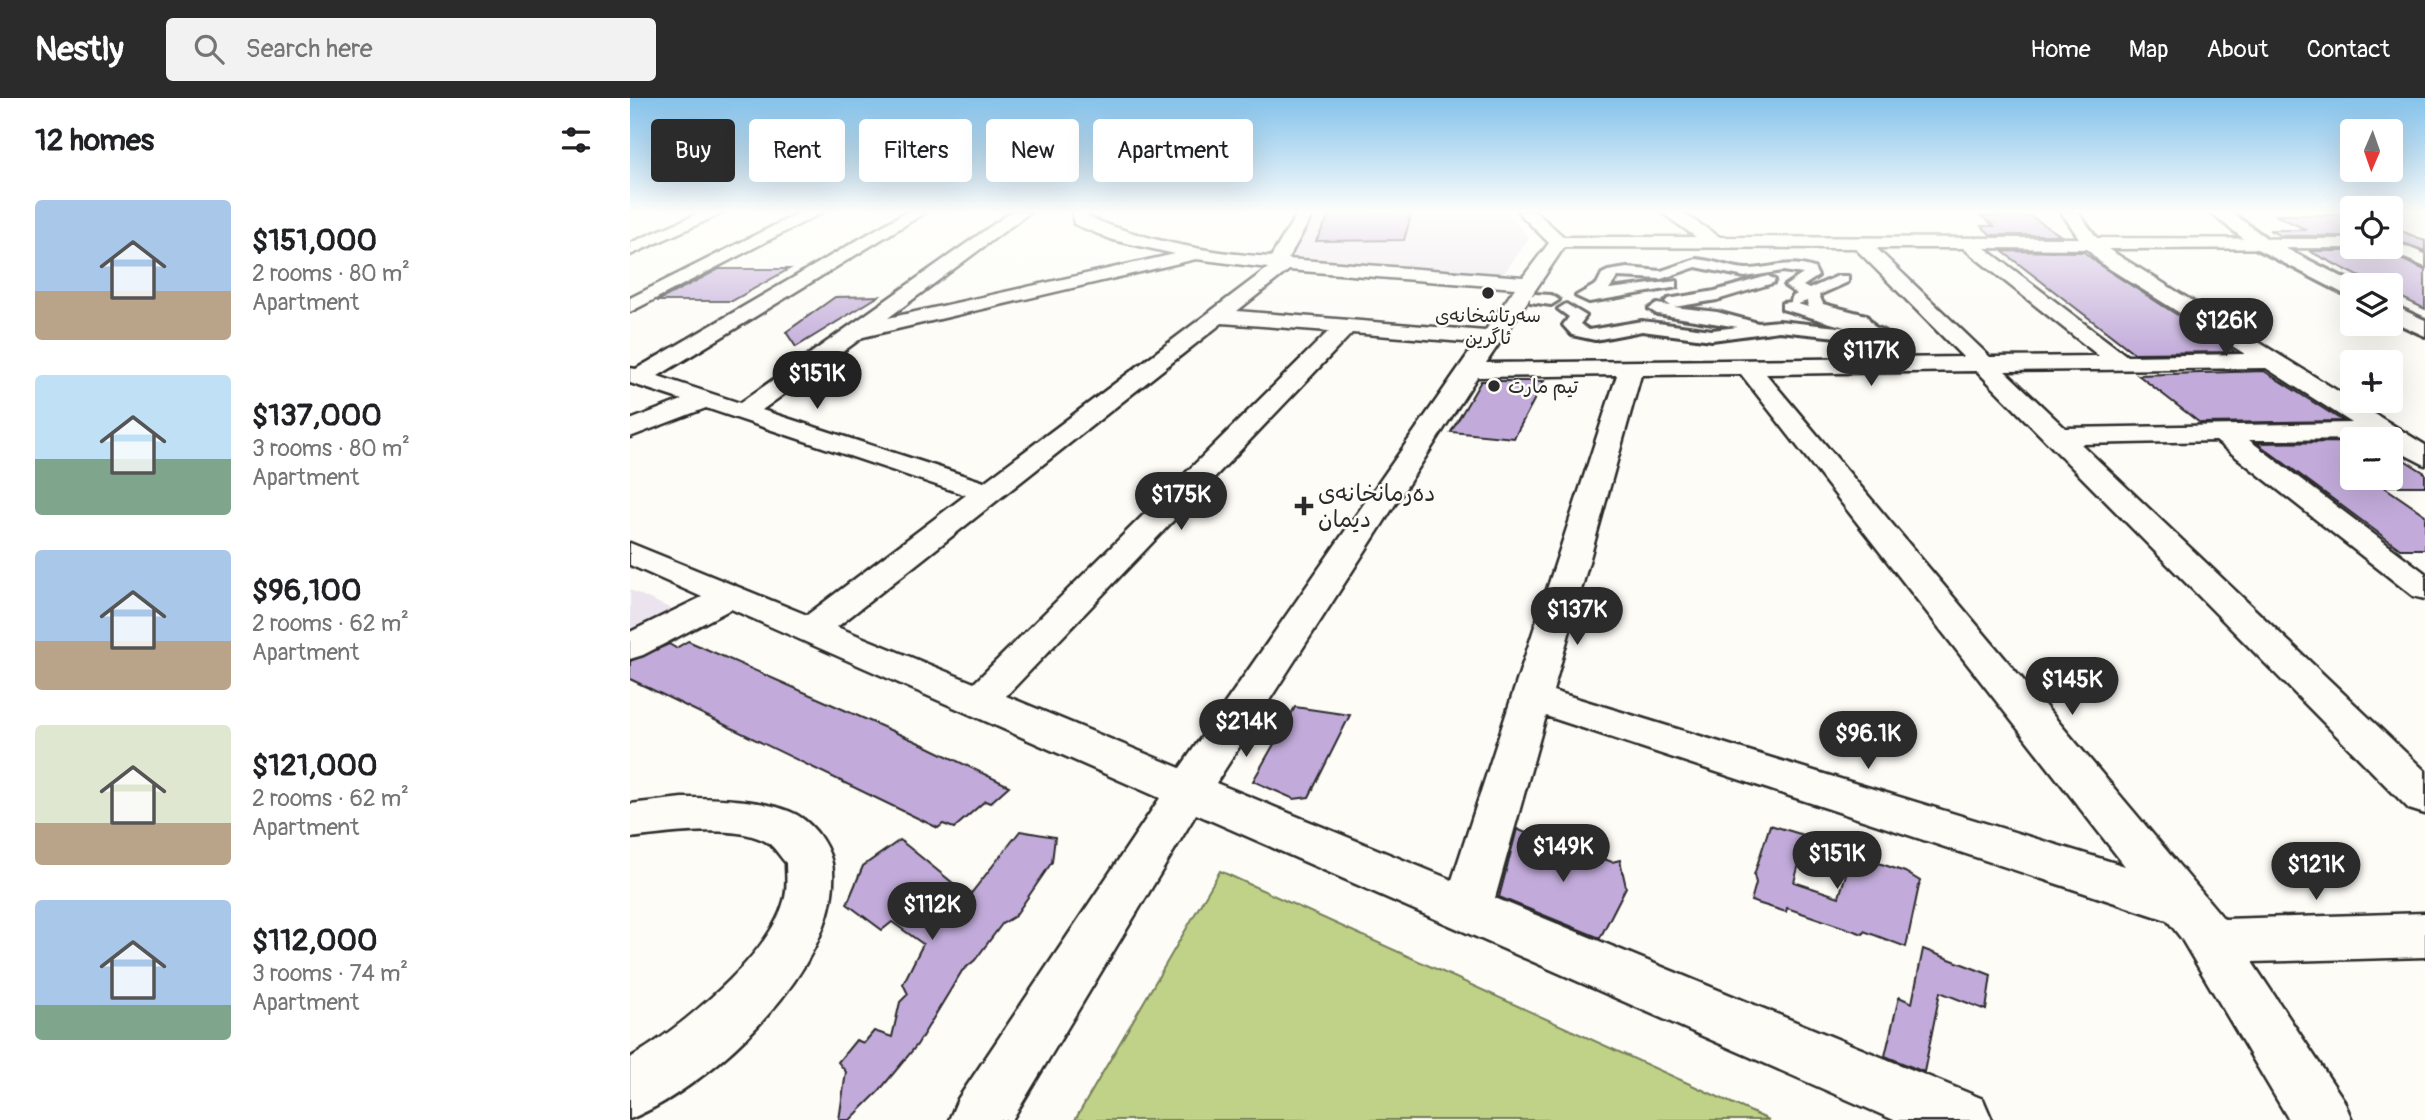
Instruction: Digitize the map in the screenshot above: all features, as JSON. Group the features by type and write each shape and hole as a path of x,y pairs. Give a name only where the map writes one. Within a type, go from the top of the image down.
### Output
{"street":[{"path":"630,306 721,260"},
{"path":"634,377 836,260"},
{"path":"743,412 956,260"},
{"path":"858,331 1173,260"},
{"path":"1239,260 1538,294"},
{"path":"810,630 1218,316 1282,260"},
{"path":"979,1120 1188,790 1480,354 1538,294 1552,260"},
{"path":"1877,260 2425,797"},
{"path":"1989,260 2122,363"},
{"path":"2109,260 2377,427"},
{"path":"2292,260 2340,285"},
{"path":"1695,345 1658,326 1599,305 1607,277 1616,273 1659,275 1688,263 1722,262 1744,273 1794,264 1811,274 1792,286 1814,298 1816,307 1860,318 1865,322 1866,328"},
{"path":"1794,264 1763,282 1657,306 1757,327 1801,344"},
{"path":"1843,279 1786,305 1866,328 1893,340"},
{"path":"1566,309 1578,316 1571,325 1573,328 1588,334 1611,334 1635,327 1658,326 1720,335 1757,327 1796,326 1846,333 1866,328"},
{"path":"1218,316 1346,327 1480,354 1631,369 2272,361"},
{"path":"2403,318 2425,329"},
{"path":"979,701 1346,327"},
{"path":"1749,368 2197,923 2322,1120"},
{"path":"1467,909 1631,369"},
{"path":"634,377 989,493"},
{"path":"630,429 705,400"},
{"path":"2057,436 2340,431"},
{"path":"2222,433 2425,589"},
{"path":"2403,443 2425,457"},
{"path":"630,553 1962,1120"},
{"path":"630,647 732,596"},
{"path":"1532,698 2197,923 2425,934"},
{"path":"630,821 682,815 729,815 782,828 809,857 809,901 783,956 731,1017 654,1077 630,1090"}],"shaded area":[{"path":"1288,260 1514,260 1503,275"},
{"path":"630,590 676,611 630,633"}],"green space":[{"path":"1220,871 1769,1120 1075,1120"}],"building":[{"path":"2013,260 2093,260 2235,352 2134,353"},
{"path":"2326,260 2402,260 2425,270 2425,309 2403,298 2403,273 2352,273"},
{"path":"719,269 789,269 732,301 657,301"},
{"path":"879,296 796,347 786,332 835,297"},
{"path":"2264,371 2343,421 2200,423 2138,375"},
{"path":"1481,381 1544,381 1514,438 1451,432"},
{"path":"2340,442 2340,490 2389,490 2425,515 2425,549 2400,549 2257,443"},
{"path":"2403,459 2425,473 2425,486 2403,486"},
{"path":"688,641 924,745 1009,786 990,803 985,801 954,828 943,824 938,828 630,679 630,661 669,644 676,648"},
{"path":"1295,707 1350,715 1309,797 1294,799 1253,781"},
{"path":"1770,825 1807,836 1794,882 1839,897 1852,854 1905,872 1920,881 1906,947 1864,931 1863,934 1787,908 1786,912 1751,901 1756,883 1754,875"},
{"path":"1517,829 1595,864 1599,857 1612,862 1620,860 1626,887 1600,938 1499,897"},
{"path":"1020,831 1055,837 1052,862 1015,916 1002,924 975,960 962,971 917,1045 879,1091 850,1120 839,1120 846,1072 838,1062 856,1040 864,1043 874,1031 892,1037 900,1002 908,994 903,984 923,944 892,922 882,930 847,904 863,866 900,840 969,896"},
{"path":"1923,949 1991,975 1986,1010 1940,992 1924,1072 1885,1056 1899,997 1912,1003"}],"place":[{"name":"سەرتاشخانەی ئاگرین","path":"1488,293"},
{"name":"تیم مارت","path":"1494,386"},
{"name":"دەرمانخانەی دیمان","path":"1304,506"}]}
